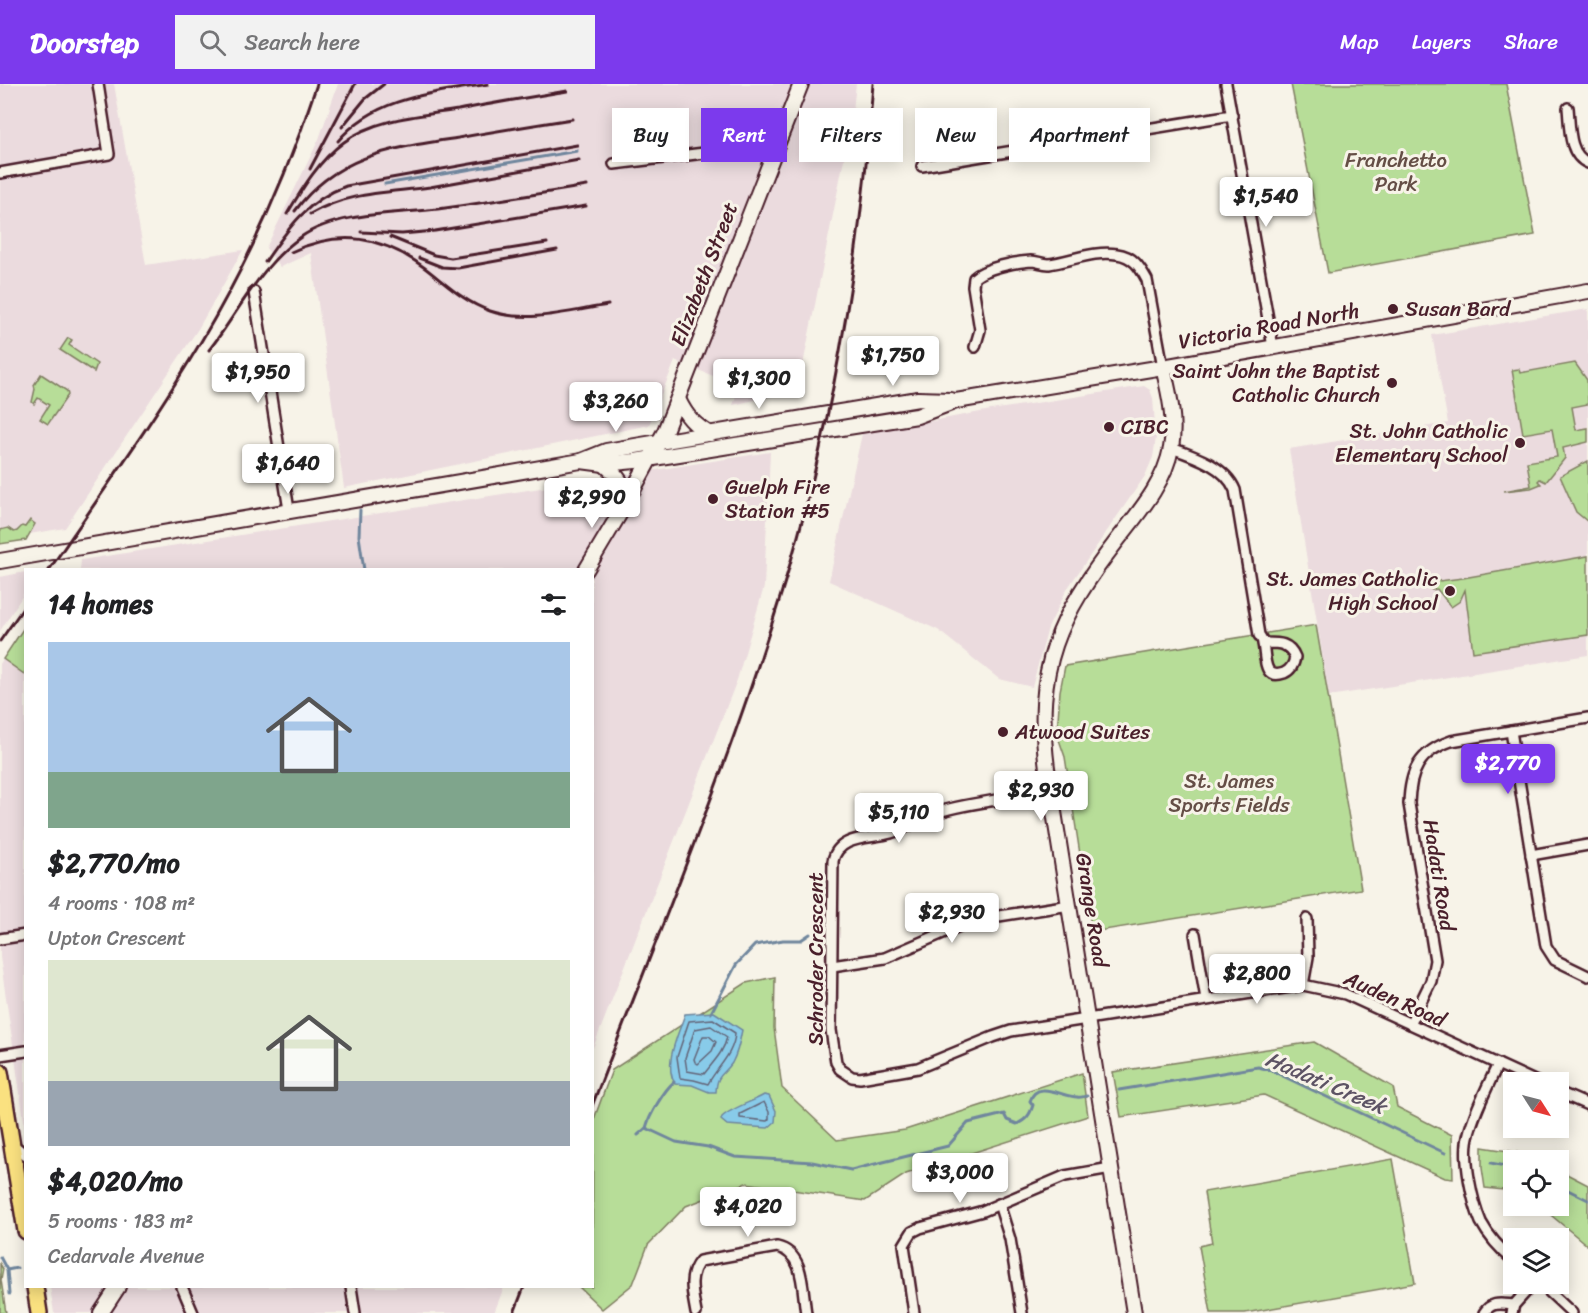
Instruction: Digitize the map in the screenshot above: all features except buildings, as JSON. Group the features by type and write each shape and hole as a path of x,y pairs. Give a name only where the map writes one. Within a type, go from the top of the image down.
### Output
{"main road":[{"name":"Elizabeth Street","path":"787,121 801,84"},
{"name":"Elizabeth Street","path":"587,568 659,443 771,162"},
{"name":"Victoria Road North","path":"581,461 604,464 650,459 917,416 956,401 1163,367 1588,291"},
{"name":"Grange Road","path":"1134,1313 1044,740 1043,702 1048,667 1069,611 1080,592 1150,496 1163,473 1171,448 1172,421 1163,367"},
{"path":"678,399 684,413 694,425 710,434"},
{"name":"Victoria Road North","path":"581,461 606,451 918,399 956,401"},
{"path":"0,561 581,461"},
{"path":"604,464 619,477 625,491 626,503"},
{"path":"0,1072 24,1219"},
{"path":"35,1288 39,1313"},
{"path":"101,1313 117,1288"}],"street":[{"path":"0,173 109,154 98,84"},
{"path":"1226,84 1274,347"},
{"path":"1568,108 1574,149 1578,157 1588,163"},
{"path":"922,166 1232,115"},
{"path":"614,164 701,153"},
{"path":"975,347 980,330 973,286 974,278 982,271 1033,261 1045,264 1104,253 1119,254 1131,259 1141,268 1147,280 1163,367"},
{"path":"254,292 289,510"},
{"path":"1171,448 1202,459 1232,481 1259,633 1263,643"},
{"name":"Hadati Road","path":"1410,1024 1431,981 1435,960 1409,804 1410,786 1415,769 1423,757 1435,746 1451,741 1588,718"},
{"path":"1511,731 1546,946 1555,960 1588,976"},
{"name":"Schroder Crescent","path":"1052,792 939,812 892,832 849,841 840,846 833,861 831,1030 836,1062 840,1069 852,1077 860,1078 918,1068 1011,1031 1088,1019"},
{"path":"1531,855 1588,845"},
{"path":"832,966 885,958 966,923 1070,905"},
{"path":"1304,985 1308,957 1307,919"},
{"path":"0,939 24,934"},
{"path":"1195,934 1206,999"},
{"name":"Auden Road","path":"1088,1019 1304,985 1345,994 1515,1072"},
{"path":"0,1055 24,1051"},
{"path":"1498,1064 1473,1119 1468,1139 1467,1160 1475,1205 1492,1240 1503,1250"},
{"path":"1569,1097 1588,1105"},
{"path":"11,1143 24,1153"},
{"path":"914,1313 903,1245 912,1232 970,1216 1065,1176 1111,1168"},
{"path":"999,1204 1010,1239 1022,1313"},
{"path":"696,1313 692,1275 700,1261 777,1247 793,1255 798,1263 806,1313"},
{"path":"182,1288 193,1313"},
{"path":"351,1288 355,1313"},
{"path":"1484,1313 1493,1304 1499,1303 1513,1309 1525,1294"},
{"path":"1552,1294 1572,1313"}],"shaded area":[{"path":"0,84 114,84 146,265 243,250 198,329 65,528 0,539"},
{"path":"338,84 856,84 853,108 799,108 799,162 843,162 798,390 733,405 739,386 675,361 649,425 344,488 311,253 280,267 266,248 319,139"},
{"name":"St. James Catholic High School","path":"1588,309 1588,655 1329,696 1289,449 1448,423 1432,335"},
{"path":"1144,386 1150,390 1153,398 1156,438 1153,457 1145,476 1067,589 1048,628 1032,687 999,679 938,630 829,581 862,434 991,410"},
{"path":"770,452 764,587 737,680 594,1045 594,568 80,568 81,560"},
{"path":"24,572 24,594 0,631 0,577"},
{"path":"3,659 24,672 24,1120 0,957 0,664"},
{"path":"50,1288 504,1288 494,1313 54,1313"}],"green space":[{"name":"Franchetto Park","path":"1291,84 1506,84 1535,235 1328,273"},
{"path":"68,338 72,340 69,345 97,364 94,372 60,350"},
{"path":"1575,363 1587,380 1588,404 1572,407 1576,430 1588,428 1588,442 1563,448 1565,458 1546,482 1540,479 1538,481 1541,484 1531,488 1504,491 1531,486 1527,462 1557,457 1552,429 1523,434 1512,370 1519,369 1520,373"},
{"path":"41,374 67,391 68,395 48,424 40,419 49,405 38,398 34,404 32,402 34,385"},
{"path":"1588,461 1588,522 1576,512 1560,476"},
{"path":"30,520 35,524 26,540 0,544 0,530 8,528 14,532 17,531 22,526 25,527"},
{"path":"1588,556 1588,635 1473,652 1465,590 1460,601 1451,607 1437,589 1432,590 1425,584 1430,577 1439,581 1463,578"},
{"name":"St. James Sports Fields","path":"1316,625 1361,889 1092,932 1065,757 1057,734 1060,691 1065,666"},
{"path":"24,628 24,674 3,659"},
{"path":"775,977 774,1028 782,1088 837,1140 905,1130 1082,1073 1088,1116 906,1174 865,1201 746,1183 686,1206 648,1245 633,1284 602,1309 580,1288 594,1288 594,1119 612,1070 746,983"},
{"path":"1314,1042 1393,1087 1397,1107 1452,1135 1453,1179 1445,1178 1264,1095 1121,1117 1113,1072"},
{"path":"1482,1147 1503,1150 1503,1190 1485,1188"},
{"path":"1393,1159 1415,1283 1245,1313 1211,1313 1199,1246 1212,1243 1204,1192"},
{"path":"1569,1175 1588,1185 1588,1246 1552,1216 1569,1216"},
{"path":"0,1264 3,1269 1,1280 6,1313 0,1313"}],"water":[{"path":"714,1012 742,1030 732,1063 719,1078 716,1092 709,1092 692,1085 675,1084 671,1059 685,1014"},
{"path":"764,1095 769,1096 776,1111 775,1122 768,1128 727,1125 721,1120 731,1111"}],"waterway":[{"path":"385,184 577,151"},
{"path":"360,510 359,536 364,568"},
{"path":"711,1013 736,965 755,945 783,940 801,940 810,934"},
{"name":"Hadati Creek","path":"1119,1090 1258,1067 1270,1070 1445,1153"},
{"path":"646,1128 657,1104 674,1082"},
{"name":"Hadati Creek","path":"638,1135 646,1128 676,1142 708,1147 735,1157 812,1162 851,1170 948,1146 968,1123 1004,1114 1007,1120 1017,1124 1029,1114 1033,1105 1030,1101 1038,1091 1044,1090 1078,1097 1087,1096"},
{"name":"Hadati Creek","path":"1491,1163 1503,1166"},
{"name":"Hadati Creek","path":"1569,1190 1588,1200"},
{"path":"0,1257 7,1270 9,1294"},
{"path":"7,1270 17,1268"}],"railway":[{"path":"50,568 166,399 220,309 281,183 317,84"},
{"path":"310,169 355,84"},
{"path":"342,127 365,99 384,84"},
{"path":"338,141 370,114 388,106 427,94 488,84"},
{"path":"594,1101 719,778 765,645 803,518 843,334 861,209 873,84"},
{"path":"287,214 312,175 327,157 344,142 370,128 414,116 567,91"},
{"path":"295,211 311,192 329,177 348,165 389,150 572,119"},
{"path":"265,262 299,217 320,199 346,186 577,145"},
{"path":"310,214 353,197 430,187 579,160"},
{"path":"209,350 274,261 301,237 315,229 349,218 438,209 587,186"},
{"path":"361,232 402,234 435,231 586,206"},
{"path":"390,237 434,255 451,258 547,243"},
{"path":"291,252 327,240 360,239 377,243 409,257 472,303 504,315 549,315 608,305"},
{"path":"419,258 442,267 458,268 557,250"},
{"path":"0,641 24,607"},
{"path":"514,1313 524,1288"}],"place":[{"name":"Susan Bard","path":"1393,309"},
{"name":"Saint John the Baptist Catholic Church","path":"1392,383"},
{"name":"CIBC","path":"1109,427"},
{"name":"St. John Catholic Elementary School","path":"1520,443"},
{"name":"Guelph Fire Station #5","path":"713,499"},
{"name":"St. James Catholic High School","path":"1450,591"},
{"name":"Atwood Suites","path":"1003,732"}]}
